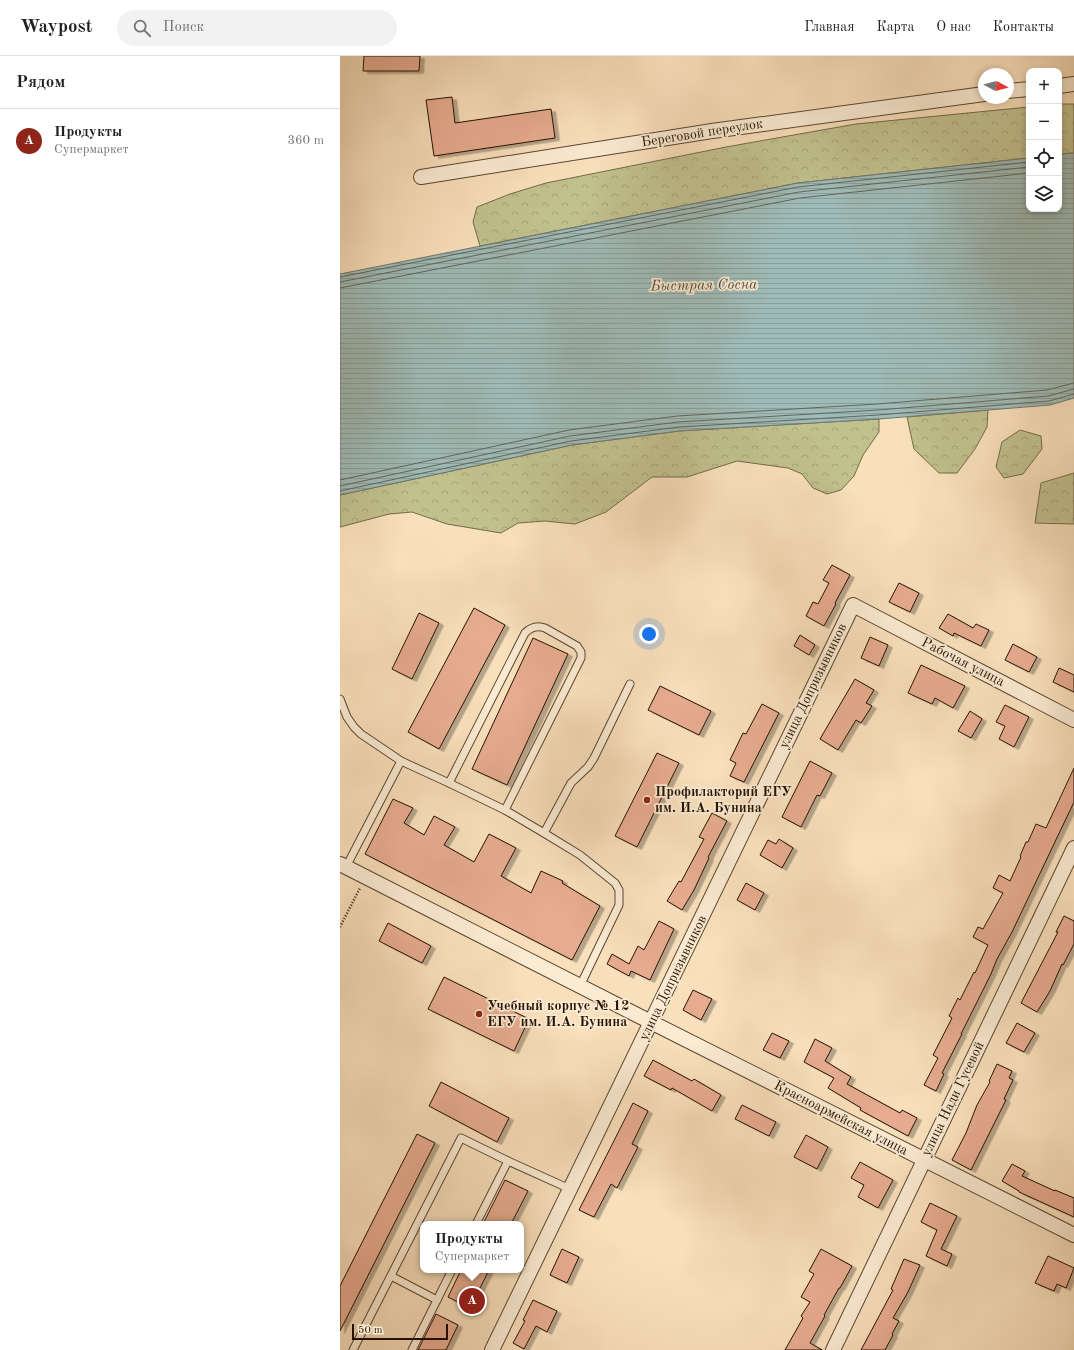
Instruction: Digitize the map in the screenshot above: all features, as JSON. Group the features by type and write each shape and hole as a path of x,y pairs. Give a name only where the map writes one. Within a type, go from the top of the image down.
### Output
{"street":[{"path":"1062,86 1074,84"},
{"path":"1014,90 1026,89"},
{"name":"Береговой переулок","path":"420,177 712,131 978,95"},
{"name":"Рабочая улица","path":"853,605 1074,720"},
{"name":"улица Допризывников","path":"492,1350 853,605"},
{"name":"улица Нади Гусевой","path":"833,1350 1074,848"},
{"name":"Красноармейская улица","path":"343,865 1074,1235"}],"lane":[{"path":"449,783 525,633 532,628 539,626 545,628 577,646 581,652 581,658 505,810"},
{"path":"544,833 571,783 594,758 630,684"},
{"path":"340,699 347,717 354,728 401,761 505,810 580,855 615,883 619,890 619,905 580,986"},
{"path":"343,865 401,761"},
{"path":"353,1350 461,1138 570,1190"},
{"path":"478,1221 508,1161"},
{"path":"412,1350 450,1273"},
{"path":"391,1276 437,1300"}],"path":[{"path":"340,927 366,877"}],"green space":[{"path":"1062,104 1074,104 1074,153 1062,154"},
{"path":"1026,107 1026,158 798,183 480,246 473,222 477,207 510,194 546,183 726,147 856,124"},
{"path":"988,410 987,427 975,449 957,473 939,473 914,449 907,417"},
{"path":"879,419 879,432 863,455 854,476 841,490 827,494 813,488 802,474 788,468 737,461 687,477 652,477 606,512 575,524 545,521 518,523 501,533 447,524 412,512 389,514 340,527 340,495 572,445 679,431"},
{"path":"1020,430 1041,436 1042,449 1023,474 1004,478 996,467 1002,442"},
{"path":"1074,473 1074,524 1035,523 1041,483"}],"water":[{"name":"Быстрая Сосна","path":"1074,153 1074,398 1050,405 879,419 679,431 572,445 340,495 340,274 798,183 1026,158 1026,212 1062,212 1062,154"}],"building":[{"path":"364,56 420,56 419,71 363,71"},
{"path":"452,97 455,123 551,109 555,138 434,156 426,100"},
{"path":"832,565 850,575 824,626 806,616 813,602 818,604 829,583 823,580"},
{"path":"899,583 919,593 910,612 889,602"},
{"path":"474,608 505,625 439,749 408,732"},
{"path":"419,613 439,623 412,679 392,669"},
{"path":"948,614 973,628 976,624 989,630 981,646 954,633 953,636 939,628"},
{"path":"800,635 815,645 809,655 794,646"},
{"path":"870,637 888,645 879,666 861,658"},
{"path":"533,638 568,654 507,785 472,769"},
{"path":"1013,644 1037,657 1029,672 1005,660"},
{"path":"921,665 965,686 953,708 935,698 932,704 908,693"},
{"path":"1059,668 1074,675 1074,692 1053,682"},
{"path":"855,679 874,690 866,703 872,706 861,723 856,720 838,750 820,739"},
{"path":"660,686 711,711 699,735 648,710"},
{"path":"762,704 779,713 744,782 730,776 736,763 730,760 743,733 746,734"},
{"path":"1005,705 1029,717 1014,747 999,739 1005,726 996,722"},
{"path":"970,711 982,719 971,738 958,731"},
{"name":"Профилакторий ЕГУ им. И.А. Бунина","path":"657,753 679,763 637,847 615,836"},
{"path":"810,761 832,773 820,796 817,795 801,827 782,817"},
{"path":"1074,768 1074,802 942,1073 944,1074 936,1091 924,1085 938,1058 933,1055 952,1018 949,1016 958,998 960,1000 974,972 975,973 988,945 973,937 978,927 983,929 1003,893 993,888 999,875 1010,881 1026,842 1028,842 1036,824 1046,828"},
{"path":"393,799 413,808 404,823 424,835 434,816 455,827 444,845 474,862 489,834 516,848 501,876 531,893 541,871 563,881 562,883 600,906 572,960 365,854"},
{"path":"712,813 727,821 708,857 709,858 694,890 682,910 667,901 679,881 681,882 704,839 699,837"},
{"path":"779,839 793,848 782,868 760,855 768,840 776,844"},
{"path":"746,883 764,893 755,910 737,900"},
{"path":"1064,916 1074,921 1074,944 1063,965 1062,964 1050,991 1037,1012 1021,1003 1058,932 1056,932"},
{"path":"659,921 674,929 650,980 631,971 629,976 607,964 612,954 629,964 638,946 644,950"},
{"path":"388,923 431,946 422,963 379,941"},
{"name":"Учебный корпус № 12 ЕГУ им. И.А. Бунина","path":"444,977 529,1019 514,1051 428,1009"},
{"path":"693,990 712,999 701,1020 683,1010"},
{"path":"1017,1023 1035,1033 1024,1052 1006,1043"},
{"path":"772,1033 789,1041 780,1058 763,1050"},
{"path":"815,1039 832,1048 825,1061 851,1077 847,1084 900,1113 902,1110 917,1118 908,1136 860,1110 861,1108 828,1088 834,1078 804,1062"},
{"path":"653,1060 692,1081 694,1079 721,1095 712,1111 672,1088 671,1090 644,1076"},
{"path":"997,1064 1012,1071 1009,1078 1013,1080 1004,1099 1006,1100 971,1170 952,1160 966,1133 977,1105 990,1082 989,1081"},
{"path":"441,1082 509,1118 497,1142 429,1106"},
{"path":"633,1103 648,1111 632,1144 638,1147 617,1188 611,1184 594,1217 579,1210"},
{"path":"742,1105 776,1122 769,1136 735,1119"},
{"path":"417,1134 435,1143 340,1331 340,1286"},
{"path":"806,1135 828,1147 817,1169 794,1157"},
{"path":"860,1162 893,1180 878,1208 858,1197 864,1185 851,1178"},
{"path":"1012,1164 1025,1171 1022,1176 1074,1198 1074,1217 1019,1192 1002,1181"},
{"path":"505,1180 528,1191 513,1221 484,1221"},
{"path":"930,1203 957,1216 941,1249 952,1254 947,1266 926,1256 937,1230 921,1222"},
{"path":"562,1249 579,1257 567,1283 550,1275"},
{"path":"821,1249 852,1266 810,1343 822,1350 785,1350 803,1318 801,1316 810,1302 801,1297 814,1274 809,1271"},
{"path":"1048,1256 1074,1268 1066,1288 1057,1284 1054,1291 1035,1283"},
{"path":"904,1259 920,1265 908,1292 893,1318 899,1321 892,1334 893,1335 885,1350 861,1350 893,1290 891,1289"},
{"path":"460,1273 488,1273 470,1308 448,1297"},
{"path":"533,1300 557,1311 547,1332 536,1326 524,1349 513,1343 525,1321 523,1320"},
{"path":"436,1314 458,1325 446,1350 418,1350"}],"place":[{"name":"Профилакторий ЕГУ им. И.А. Бунина","path":"647,800"},
{"name":"Учебный корпус № 12 ЕГУ им. И.А. Бунина","path":"479,1014"},
{"name":"Продукты","path":"472,1301"}]}
